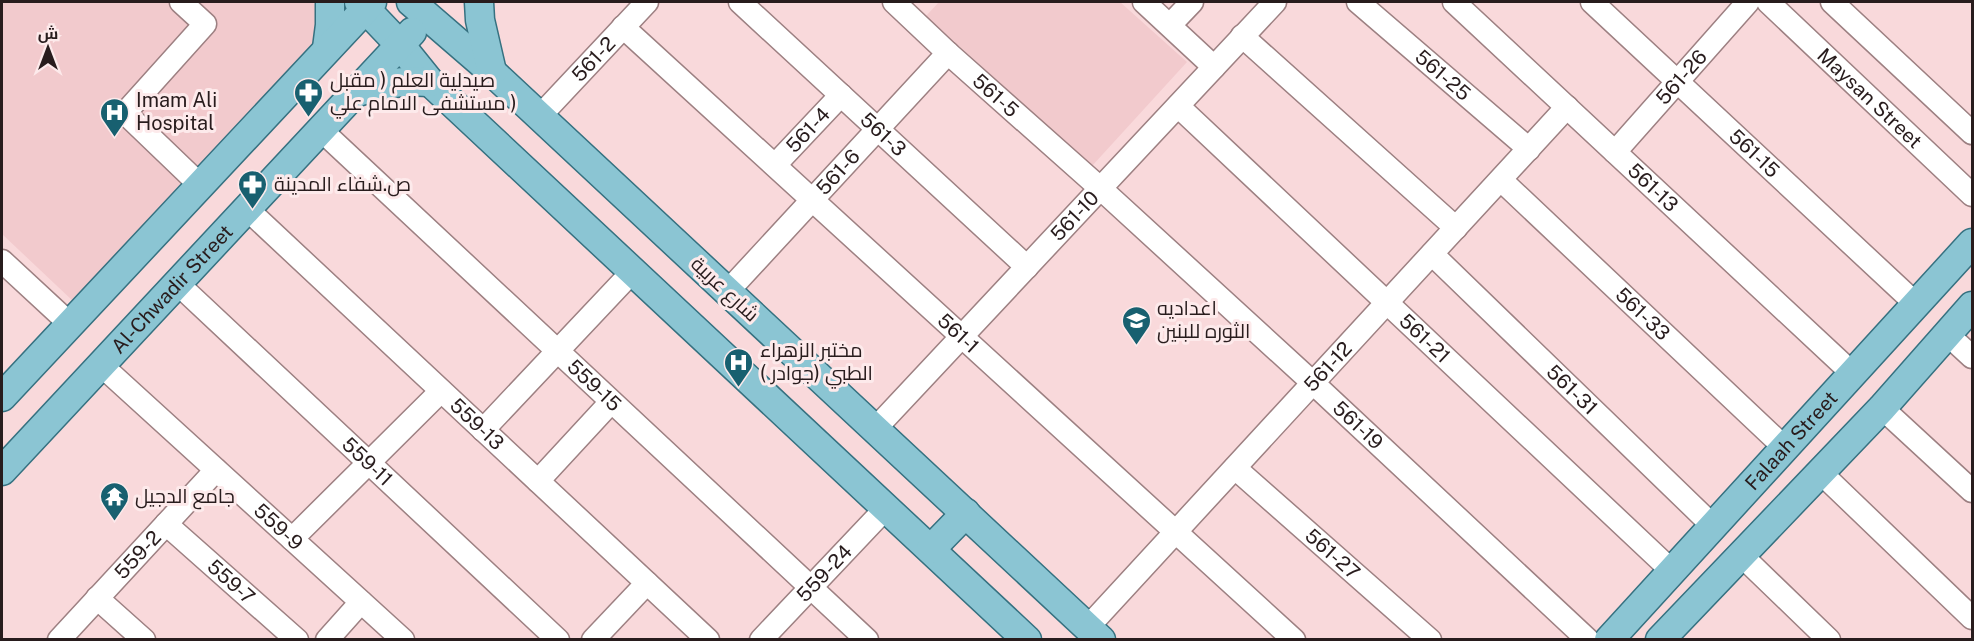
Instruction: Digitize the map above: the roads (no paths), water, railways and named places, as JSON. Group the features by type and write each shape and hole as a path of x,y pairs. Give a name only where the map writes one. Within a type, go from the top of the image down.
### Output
{"main road":[{"path":"327,48 330,2"},
{"path":"479,2 480,20 492,72"},
{"path":"2,397 366,4 430,82 1027,639"},
{"name":"شارع عربية","path":"425,6 492,72 1095,633"},
{"name":"Al-Chwadir Street","path":"7,454 101,365 401,46 425,6"},
{"path":"356,93 379,84 408,80 430,82"},
{"name":"Falaah Street","path":"1609,639 1786,449 1852,373 1972,243"},
{"name":"Falaah Street","path":"1660,639 1881,408 1972,306"},
{"path":"931,549 966,513"}],"street":[{"path":"181,2 205,24 125,113 200,185"},
{"name":"561-2","path":"540,116 647,2"},
{"name":"561-3","path":"740,2 1027,267"},
{"path":"1144,2 1214,66"},
{"path":"1170,25 1192,2"},
{"name":"561-10","path":"875,429 1275,2"},
{"name":"561-25","path":"1358,2 1529,149"},
{"name":"561-13","path":"1454,2 1852,373"},
{"name":"561-15","path":"1592,2 1916,304"},
{"name":"561-26","path":"1615,152 1748,2"},
{"name":"Maysan Street","path":"1768,2 1972,195"},
{"path":"1832,2 1972,133"},
{"name":"561-5","path":"906,5 948,53 1101,188"},
{"name":"561-1","path":"623,27 1294,639"},
{"path":"1242,36 1456,228"},
{"name":"561-6","path":"728,291 948,53"},
{"name":"561-4","path":"774,165 841,94"},
{"name":"561-21","path":"1178,106 1672,572"},
{"name":"561-12","path":"1095,633 1176,532 1567,107"},
{"name":"559-15","path":"321,130 867,639"},
{"name":"561-33","path":"1501,180 1786,449"},
{"name":"561-19","path":"1101,188 1588,639"},
{"name":"559-13","path":"247,209 708,639"},
{"name":"561-31","path":"1432,254 1713,526"},
{"path":"2,261 70,324"},
{"path":"483,430 633,271"},
{"name":"559-11","path":"177,284 558,639"},
{"path":"1947,334 1972,357"},
{"name":"559-9","path":"101,365 403,639"},
{"path":"292,539 441,391"},
{"path":"538,481 611,402"},
{"path":"1881,408 1972,491"},
{"name":"561-27","path":"1235,468 1431,639"},
{"name":"559-2","path":"59,639 216,470"},
{"path":"1820,472 1972,618"},
{"name":"559-24","path":"760,639 886,508"},
{"name":"559-7","path":"166,524 297,639"},
{"path":"1741,555 1829,639"},
{"path":"599,637 647,583"},
{"path":"98,598 144,639"},
{"path":"327,639 362,602"}],"place":[{"name":"صيدلية العلم ( مقبل مستشفى الامام علي )","path":"309,118"},
{"name":"Imam Ali Hospital","path":"115,138"},
{"name":"ص.شفاء المدينة","path":"253,210"},
{"name":"اعداديه الثوره للبنين","path":"1136,346"},
{"name":"مختبر الزهراء الطبي (جوادر )","path":"739,388"},
{"name":"جامع الدجيل","path":"114,522"}]}
